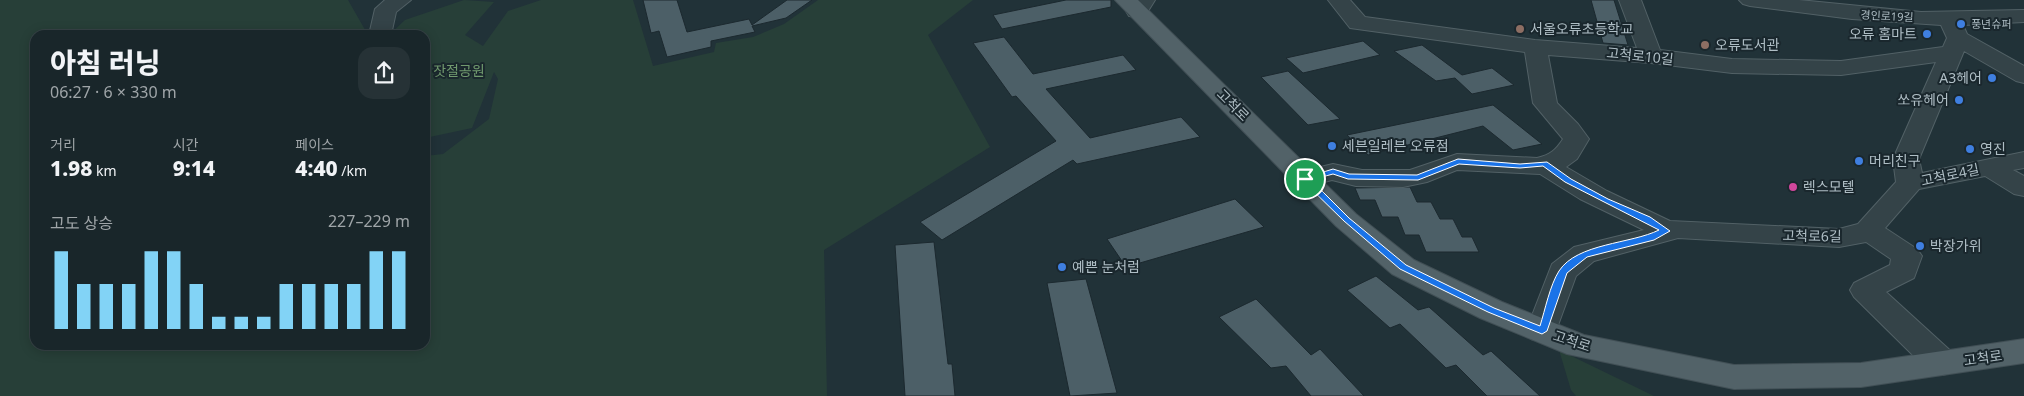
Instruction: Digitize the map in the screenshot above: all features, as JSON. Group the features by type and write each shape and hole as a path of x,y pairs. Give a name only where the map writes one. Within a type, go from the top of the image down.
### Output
{"main road":[{"name":"고척로","path":"1136,4 1346,220 1403,267 1491,310 1578,346 1734,378 1861,375 2024,351"}],"street":[{"path":"381,30 386,9 400,0"},
{"name":"고척로10길","path":"1339,0 1358,23 1535,47 1651,56 1732,66 1841,68 1953,37"},
{"path":"1630,0 1651,56"},
{"name":"경인로19길","path":"1750,0 1863,15 1917,17 1953,37 2024,16"},
{"path":"1884,0 1917,17"},
{"path":"1942,364 1865,290 1903,270 1907,256 1868,230 1910,183 1906,158 1953,37 2024,76"},
{"path":"1305,179 1333,172 1348,177 1418,178 1458,162 1520,166 1552,163 1572,149 1576,138 1572,130 1549,110 1545,103 1535,47"},
{"name":"고척로4길","path":"1910,183 2024,160"},
{"path":"1544,164 1568,181 1605,201 1647,219 1665,231"},
{"name":"고척로4길","path":"1989,167 2024,188"},
{"name":"고척로6길","path":"1542,331 1563,272 1584,254 1651,238 1665,231 1675,229 1839,238 1861,234 1868,230"}],"green space":[{"name":"잣절공원","path":"0,0 348,0 365,30 30,30 30,350 430,350 430,155 443,154 489,119 498,79 494,72 472,128 430,137 430,30 394,30 405,20 464,0 494,2 465,35 483,46 508,11 541,0 633,0 653,66 714,52 716,43 753,37 784,24 818,0 973,0 928,35 990,147 824,250 827,396 0,396"},
{"path":"1559,350 1654,396 1576,396 1571,390"}],"building":[{"path":"643,0 677,0 687,32 749,19 752,25 787,0 812,0 786,18 752,26 755,32 711,41 711,47 667,57 659,31 651,33"},
{"path":"1066,0 1111,0 1111,7 1002,29 993,15"},
{"path":"1591,0 1614,0 1628,45 1603,43"},
{"path":"1004,37 1033,74 1123,55 1136,70 1046,89 1090,138 1181,117 1200,137 1077,164 1073,160 942,240 920,222 1056,141 1016,96 1012,97 973,43"},
{"path":"1363,41 1380,55 1303,73 1286,58"},
{"path":"1422,45 1462,75 1492,68 1514,85 1472,94 1455,78 1436,81 1394,51"},
{"path":"1288,71 1340,119 1308,125 1261,77"},
{"path":"1493,105 1542,144 1513,150 1483,126 1368,155 1347,135"},
{"path":"1410,187 1417,202 1431,202 1440,219 1453,219 1462,237 1472,237 1479,252 1426,252 1419,235 1405,235 1398,217 1382,217 1375,200 1360,200 1355,188"},
{"path":"1235,199 1264,227 1126,267 1107,239"},
{"path":"934,242 948,364 952,364 955,396 905,396 895,245"},
{"path":"1376,276 1418,310 1429,307 1483,355 1491,351 1540,396 1487,396 1456,365 1446,368 1400,324 1390,328 1347,290"},
{"path":"1086,279 1117,393 1070,396 1047,283"},
{"path":"1256,299 1311,355 1320,349 1364,396 1311,396 1286,366 1271,368 1219,317"}],"place":[{"name":"풍년슈퍼","path":"1961,24"},
{"name":"서울오류초등학교","path":"1520,29"},
{"name":"오류 홈마트","path":"1927,34"},
{"name":"오류도서관","path":"1705,45"},
{"name":"A3헤어","path":"1992,78"},
{"name":"쏘유헤어","path":"1959,100"},
{"name":"세븐일레븐 오류점","path":"1332,146"},
{"name":"영진","path":"1970,149"},
{"name":"머리친구","path":"1859,161"},
{"name":"렉스모텔","path":"1793,187"},
{"name":"박장가위","path":"1920,246"},
{"name":"예쁜 눈처럼","path":"1062,267"}],"route":[{"path":"1458,162 1520,166 1544,164 1568,181 1605,201 1647,219 1665,231 1651,238 1584,254 1563,272 1542,331 1491,310 1403,267 1346,220 1305,179 1333,172 1348,177 1418,178 1448,164 1458,162"}]}
